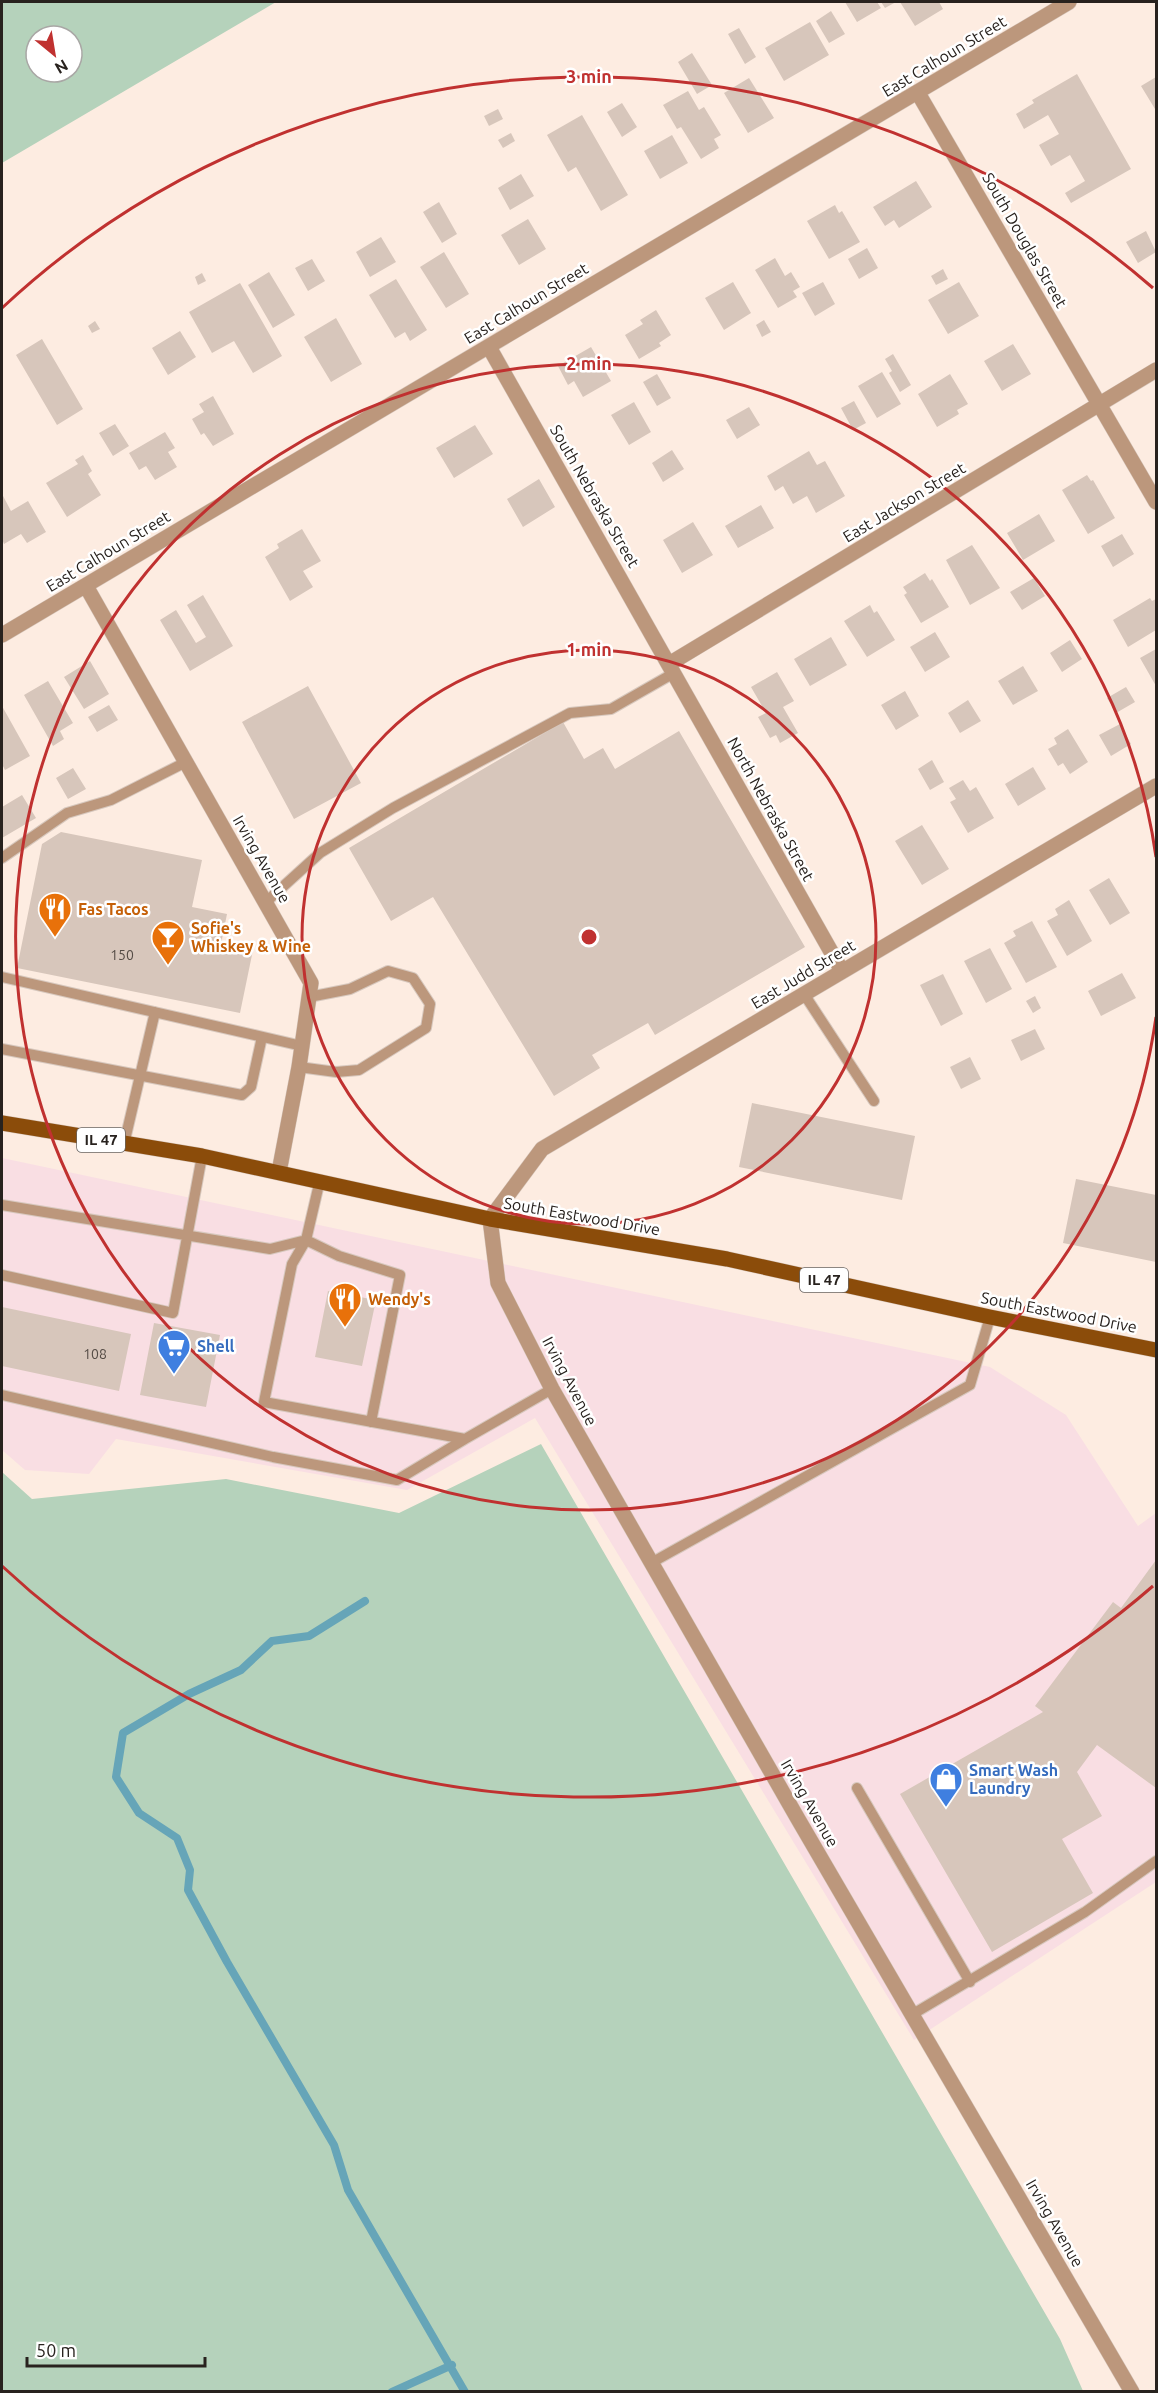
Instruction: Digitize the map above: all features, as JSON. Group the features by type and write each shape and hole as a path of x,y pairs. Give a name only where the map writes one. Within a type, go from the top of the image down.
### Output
{"main road":[{"name":"South Eastwood Drive","path":"2,1123 202,1156 490,1219 727,1259 990,1317 1156,1350"}],"street":[{"name":"East Calhoun Street","path":"2,635 1069,2"},
{"name":"South Douglas Street","path":"918,93 1156,502"},
{"name":"South Nebraska Street","path":"489,347 672,668"},
{"name":"East Jackson Street","path":"672,668 1156,370"},
{"name":"Irving Avenue","path":"86,586 311,983 299,1067 279,1172"},
{"name":"North Nebraska Street","path":"672,668 842,971"},
{"name":"East Judd Street","path":"490,1219 542,1149 1156,786"},
{"name":"Irving Avenue","path":"490,1219 498,1283 552,1389 1132,2391"}],"lane":[{"path":"266,902 320,853 393,808 570,712 611,709 672,668"},
{"path":"2,858 67,813 111,800 186,762"},
{"path":"299,1067 336,1072 359,1070 426,1028 430,1004 413,978 388,971 350,989 309,997"},
{"path":"2,977 302,1046"},
{"path":"804,994 874,1101"},
{"path":"124,1144 155,1012"},
{"path":"2,1049 140,1078 242,1095 251,1087 262,1037"},
{"path":"2,1275 173,1313 202,1156"},
{"path":"320,1180 306,1240 292,1264 264,1402 465,1439"},
{"path":"2,1204 270,1249 306,1240 339,1256 400,1275 371,1422"},
{"path":"651,1563 970,1385 990,1317"},
{"path":"2,1395 273,1457 397,1480 552,1389"},
{"path":"857,1788 970,1982"},
{"path":"913,2014 1084,1912 1156,1861"}],"shaded area":[{"path":"2,1158 990,1367 1066,1415 1138,1526 1156,1513 1156,1882 914,2040 535,1418 407,1490 116,1439 89,1474 25,1470 2,1450"}],"green space":[{"path":"2,2 276,2 2,163"},
{"path":"541,1444 1060,2339 1083,2391 2,2391 2,1472 32,1499 226,1479 399,1513"}],"building":[{"path":"845,2 877,2 881,8 857,22"},
{"path":"881,2 896,2 885,8"},
{"path":"900,2 939,2 943,9 915,26"},
{"path":"831,11 845,34 829,43 816,21"},
{"path":"810,22 829,55 784,81 765,48"},
{"path":"739,28 756,57 745,64 728,34"},
{"path":"692,53 712,85 697,94 678,62"},
{"path":"1077,74 1131,169 1071,203 1065,193 1085,181 1070,155 1051,166 1039,145 1059,134 1048,115 1024,129 1016,114 1034,103 1032,100"},
{"path":"1156,77 1156,109 1155,109 1141,86"},
{"path":"749,78 774,118 748,133 724,93"},
{"path":"688,91 699,110 704,107 721,135 714,139 719,148 701,159 681,127 677,129 663,105"},
{"path":"622,103 637,127 622,137 607,112"},
{"path":"498,109 503,119 489,126 484,116"},
{"path":"582,115 628,195 601,211 576,167 568,172 547,135"},
{"path":"511,133 515,141 503,148 498,140"},
{"path":"672,135 688,163 660,179 644,151"},
{"path":"521,174 534,196 510,210 498,188"},
{"path":"916,181 932,207 899,228 894,220 885,226 873,207"},
{"path":"439,202 457,234 442,243 423,212"},
{"path":"835,205 839,213 842,211 860,242 829,259 807,221"},
{"path":"528,219 546,249 519,265 501,235"},
{"path":"1146,231 1156,252 1138,263 1126,242"},
{"path":"381,237 396,262 370,277 356,252"},
{"path":"867,248 878,268 859,279 848,259"},
{"path":"444,252 469,294 446,308 420,267"},
{"path":"775,258 785,276 791,272 800,287 793,291 797,297 778,308 755,270"},
{"path":"312,259 325,281 308,291 295,268"},
{"path":"943,269 948,279 936,285 931,276"},
{"path":"269,272 295,315 273,328 248,285"},
{"path":"202,273 206,281 198,285 195,277"},
{"path":"396,279 427,330 410,341 405,332 395,338 369,295"},
{"path":"733,282 751,313 724,330 705,298"},
{"path":"823,282 835,304 815,316 802,293"},
{"path":"959,282 979,316 948,334 928,300"},
{"path":"240,283 282,356 253,373 234,341 212,353 189,312"},
{"path":"656,310 671,335 659,343 661,346 639,359 625,335 643,324 640,320"},
{"path":"336,318 362,364 331,382 304,337"},
{"path":"764,320 771,332 762,337 756,325"},
{"path":"95,321 100,329 92,333 88,326"},
{"path":"180,331 196,357 168,375 152,348"},
{"path":"42,339 83,409 57,425 16,355"},
{"path":"1013,344 1031,374 1002,391 984,361"},
{"path":"591,347 611,381 583,397 574,381 568,385 558,366"},
{"path":"893,354 911,385 900,392 889,373 892,371 885,359"},
{"path":"882,372 901,404 877,418 858,386"},
{"path":"657,374 671,398 657,406 643,382"},
{"path":"950,374 968,404 957,410 959,414 937,427 918,394"},
{"path":"213,396 234,434 213,446 204,433 201,435 192,419 204,412 199,404"},
{"path":"854,401 866,423 853,430 841,408"},
{"path":"634,402 651,432 629,445 611,415"},
{"path":"749,407 760,425 737,439 726,420"},
{"path":"115,424 129,446 113,456 99,433"},
{"path":"475,425 493,454 454,478 436,448"},
{"path":"165,432 175,448 168,452 177,467 155,480 146,466 139,470 129,453"},
{"path":"672,450 684,469 663,482 652,463"},
{"path":"809,451 817,465 825,461 845,496 816,513 807,496 793,504 783,486 775,491 767,476"},
{"path":"83,455 92,471 88,474 101,495 67,517 46,483 78,464 75,460"},
{"path":"1087,475 1091,481 1093,480 1115,518 1088,534 1062,490"},
{"path":"539,479 555,507 523,527 507,499"},
{"path":"2,494 11,511 28,501 46,532 27,543 21,534 4,544"},
{"path":"761,505 774,528 738,548 725,526"},
{"path":"1039,514 1055,541 1023,560 1007,533"},
{"path":"693,522 713,555 682,573 663,540"},
{"path":"302,529 321,561 303,571 313,587 290,601 265,557 279,548 277,544"},
{"path":"1122,534 1134,554 1113,567 1101,546"},
{"path":"972,545 1000,588 970,605 946,560"},
{"path":"925,573 930,581 932,579 949,607 921,623 904,595 907,593 903,587"},
{"path":"1034,578 1045,596 1022,610 1010,592"},
{"path":"203,595 233,646 190,671 160,620 176,610 196,643 206,637 187,605"},
{"path":"1150,598 1152,601 1156,599 1156,630 1128,647 1113,620"},
{"path":"870,605 874,613 877,611 895,640 867,657 844,621"},
{"path":"935,632 950,657 925,672 910,647"},
{"path":"831,637 847,665 810,686 794,659"},
{"path":"1070,640 1082,659 1062,672 1050,653"},
{"path":"1156,649 1156,686 1140,658"},
{"path":"90,661 109,694 84,709 64,677"},
{"path":"1023,666 1038,691 1013,705 998,681"},
{"path":"777,672 794,701 783,707 798,733 780,743 776,735 770,738 758,717 766,713 751,687"},
{"path":"48,681 73,723 60,731 64,739 53,746 24,695"},
{"path":"308,686 361,783 294,819 242,722"},
{"path":"1126,687 1135,702 1116,713 1107,698"},
{"path":"905,691 919,716 896,730 881,705"},
{"path":"968,700 981,721 960,733 948,713"},
{"path":"109,705 118,720 97,732 88,717"},
{"path":"2,706 30,756 5,770 2,764"},
{"path":"563,722 584,759 603,748 615,769 679,731 805,947 655,1035 648,1023 592,1055 600,1068 554,1096 433,897 391,921 349,848"},
{"path":"1120,724 1131,744 1111,756 1099,735"},
{"path":"1068,729 1088,762 1070,774 1063,763 1058,766 1048,749 1057,744 1054,738"},
{"path":"932,760 944,782 930,790 918,769"},
{"path":"1033,767 1046,789 1018,806 1005,784"},
{"path":"73,768 86,789 68,799 56,778"},
{"path":"963,780 970,791 976,787 994,818 968,833 950,802 956,799 949,788"},
{"path":"22,795 36,818 2,838 2,807"},
{"path":"922,825 949,869 922,885 895,841"},
{"path":"61,832 202,860 192,907 227,914 221,944 253,950 240,1013 17,968 42,844"},
{"path":"1109,878 1130,913 1110,925 1089,890"},
{"path":"1069,900 1092,941 1067,956 1047,921 1058,915 1055,909"},
{"path":"1032,921 1057,967 1026,983 1004,943 1016,936 1013,931"},
{"path":"990,948 1012,989 986,1003 964,961"},
{"path":"1122,973 1136,998 1101,1016 1088,991"},
{"path":"943,974 963,1014 941,1026 920,985"},
{"path":"1035,996 1041,1008 1033,1013 1026,1001"},
{"path":"1035,1029 1045,1049 1021,1061 1011,1040"},
{"path":"970,1057 981,1079 961,1089 950,1067"},
{"path":"752,1103 915,1136 902,1200 739,1167"},
{"path":"1076,1179 1156,1195 1156,1262 1063,1243"},
{"name":"Wendy's","path":"328,1291 376,1300 362,1366 315,1357"},
{"path":"2,1307 131,1334 119,1391 2,1366"},
{"name":"Shell","path":"154,1323 220,1335 206,1407 140,1395"},
{"path":"1156,1560 1156,1788 1097,1745 1077,1772 1102,1816 1062,1839 1093,1893 992,1952 900,1794 1043,1712 1035,1706 1113,1602 1121,1608"}],"waterway":[{"path":"365,1601 309,1636 272,1641 241,1670 189,1694 123,1733 116,1777 139,1813 177,1838 190,1870 188,1890 227,1962 334,2145 348,2190 465,2392"},
{"path":"392,2392 452,2365"}],"place":[{"name":"Fas Tacos","path":"55,938"},
{"name":"Sofie's Whiskey & Wine","path":"168,966"},
{"name":"Wendy's","path":"345,1328"},
{"name":"Shell","path":"174,1375"},
{"name":"Smart Wash Laundry","path":"946,1808"}]}
